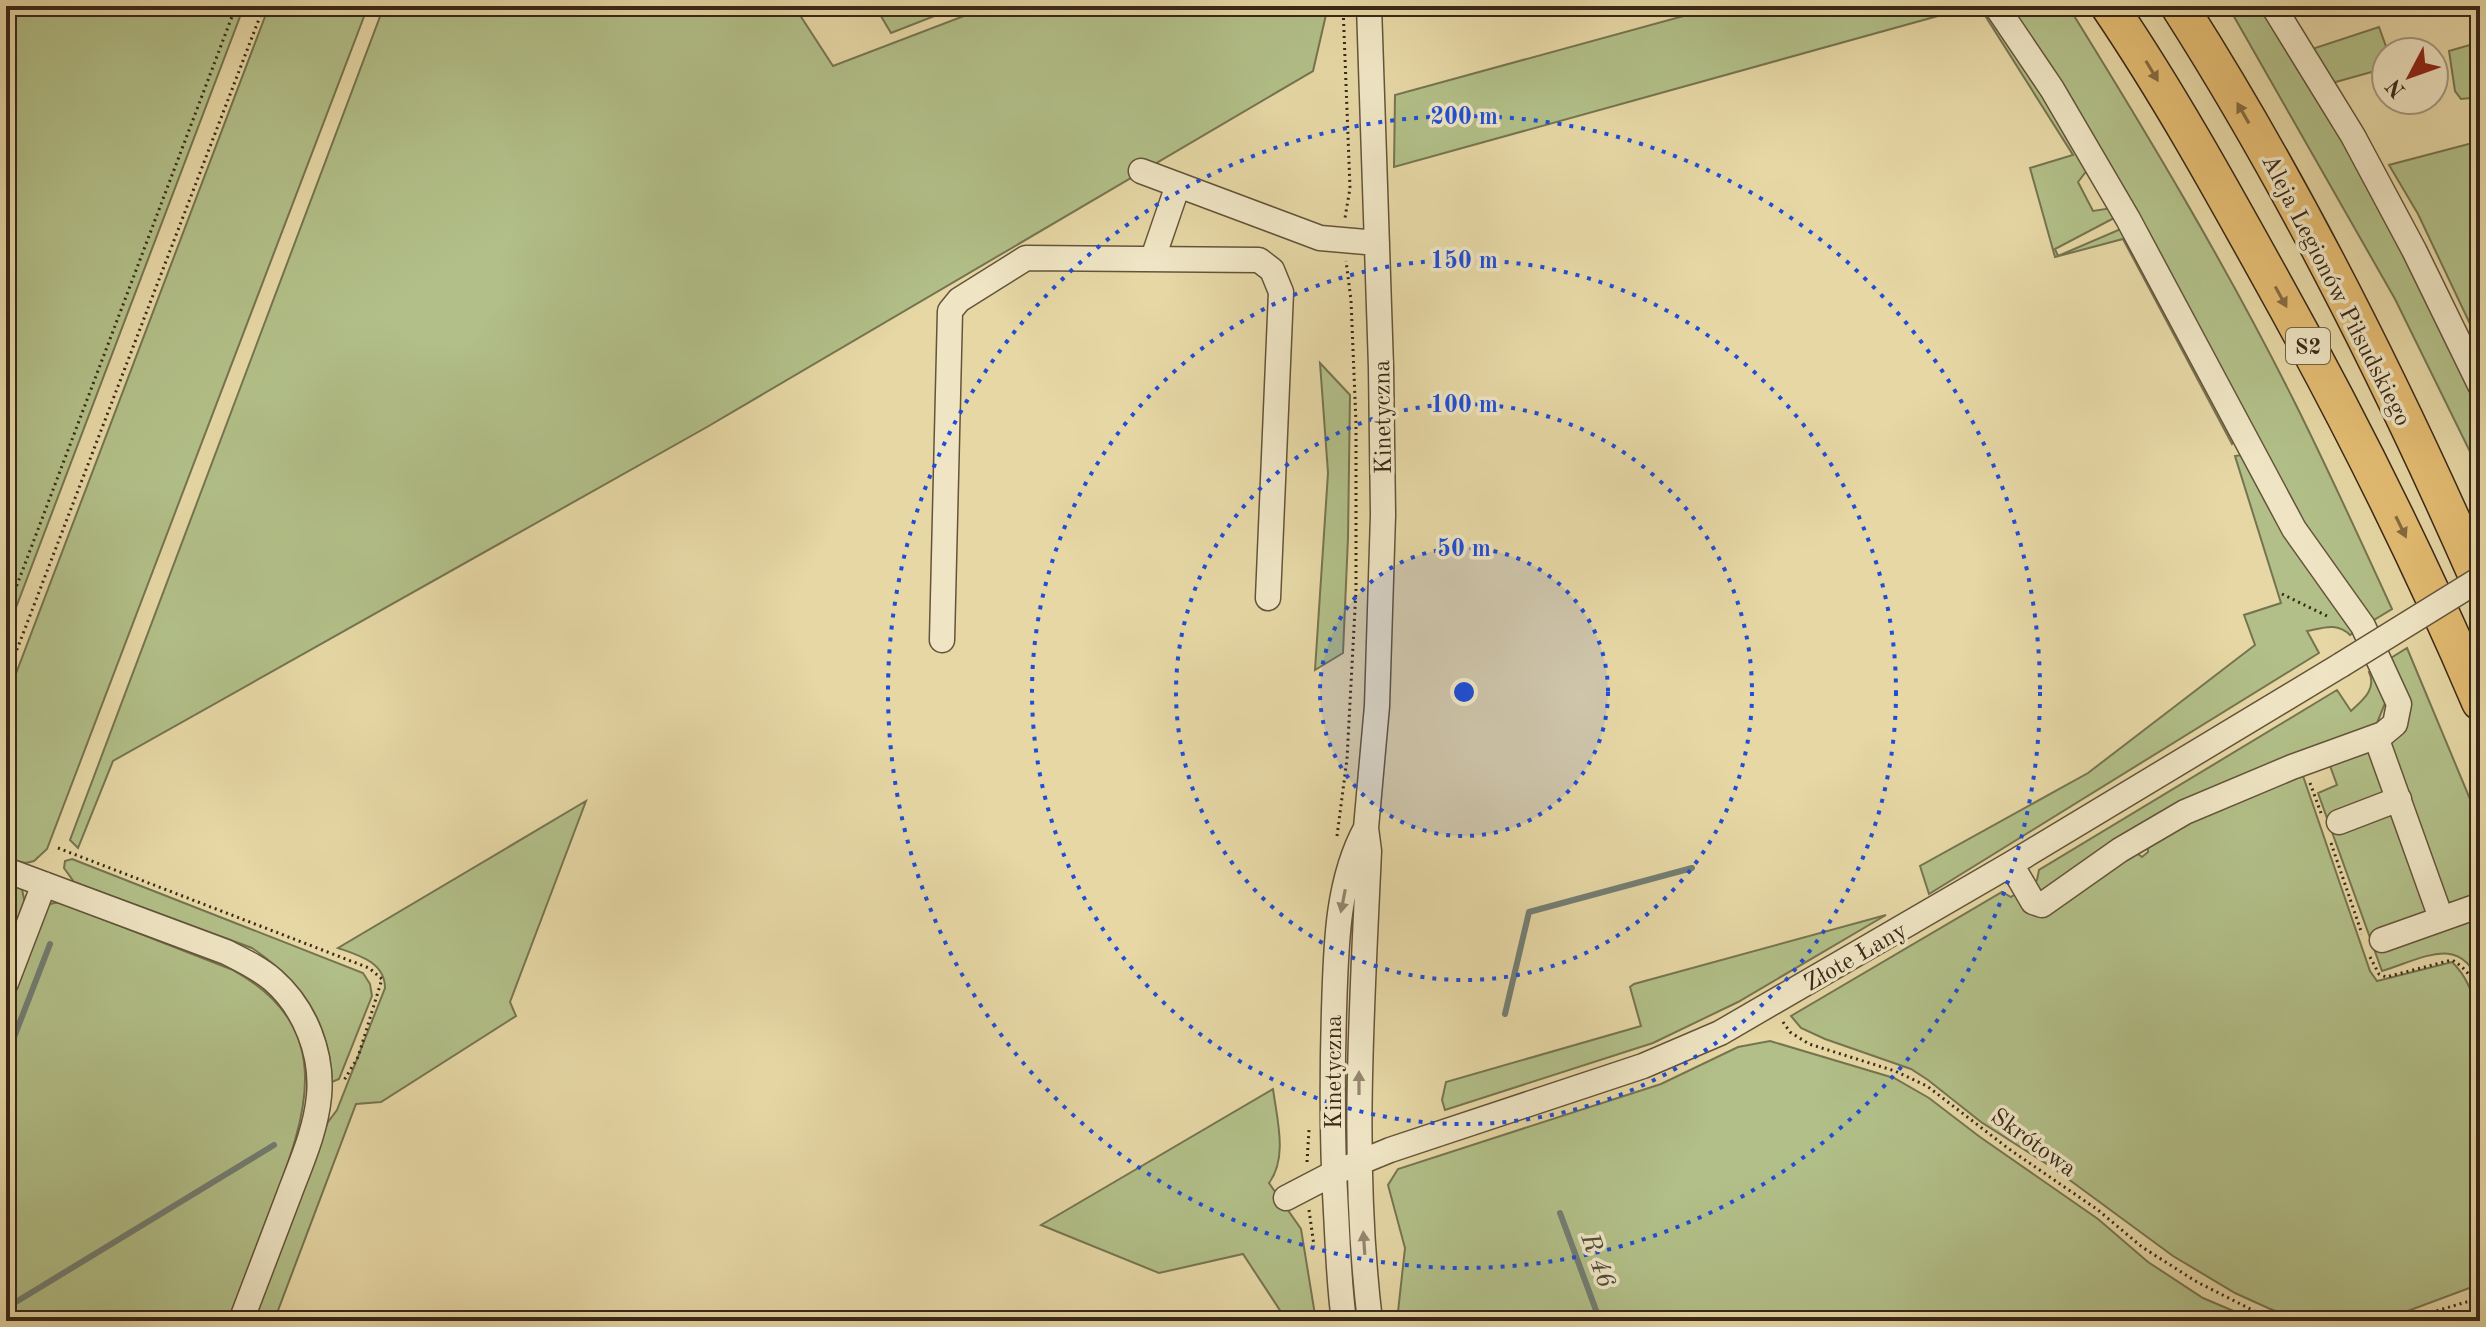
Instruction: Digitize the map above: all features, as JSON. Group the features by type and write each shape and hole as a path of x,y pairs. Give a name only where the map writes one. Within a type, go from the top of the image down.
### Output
{"highway":[{"name":"Aleja Legionów Piłsudskiego","path":"2109,6 2215,177 2298,327 2418,561 2480,702"},
{"name":"Aleja Legionów Piłsudskiego","path":"2179,6 2283,182 2375,360 2480,581"}],"street":[{"name":"Kinetyczna","path":"1369,6 1383,515 1377,706 1366,828 1369,851 1359,1065 1362,1219 1370,1321"},
{"path":"1996,6 2052,89 2128,219 2294,529 2356,616 2399,704 2395,724 2376,737 2303,763 2185,812 2120,850 2042,905 2033,902 2011,864"},
{"path":"2273,6 2353,136 2414,250 2480,385"},
{"path":"1141,171 1320,238 1377,243"},
{"path":"1153,258 1178,185"},
{"path":"942,640 950,311 953,305 1026,258 1259,260 1272,270 1280,284 1268,598"},
{"name":"Złote Łany","path":"1286,1198 1361,1161 1643,1066 1720,1033 2011,864 2480,581"},
{"path":"2376,737 2441,918"},
{"path":"2330,825 2399,799"},
{"name":"Kinetyczna","path":"1344,1321 1334,1173 1332,1069 1338,924 1350,860 1366,828"},
{"path":"6,870 226,952 247,963 283,990 308,1028 320,1077 317,1112 308,1145 241,1321"},
{"path":"6,983 44,884"},
{"path":"2382,940 2475,907"}],"path":[{"path":"6,614 236,6"},
{"path":"6,678 264,6"},
{"path":"1336,840 1347,759 1356,590 1356,423 1351,300 1344,254 1350,188 1343,6"},
{"path":"2282,594 2345,622 2356,616"},
{"path":"2303,763 2330,825 2371,961 2379,974 2386,977 2452,960 2463,966 2480,998"},
{"name":"Skrótowa","path":"1772,1005 1790,1032 1809,1044 1895,1071 1927,1086 2009,1149 2098,1210 2142,1247 2197,1282 2274,1321"},
{"path":"1310,1126 1306,1165 1315,1251"},
{"path":"2402,1321 2480,1298"}],"green space":[{"path":"6,6 244,6 6,634"},
{"path":"269,6 368,6 47,849 34,861 26,863 6,859 6,700"},
{"path":"384,6 794,6 833,66 990,6 1328,6 1313,71 707,427 113,761 78,848 70,840"},
{"path":"875,6 960,6 891,33"},
{"path":"1720,6 1974,6 1394,167 1395,95"},
{"path":"1979,6 1990,6 2088,169 2078,182 2093,211 2112,208 2116,217 2055,249 2058,256 2123,228 2237,438 2232,444 2123,239 2055,257 2030,168 2073,155"},
{"path":"2005,6 2068,6 2214,250 2268,350 2392,609 2369,623 2312,540"},
{"path":"2228,6 2265,6 2341,132 2457,351 2480,401 2480,472 2395,299"},
{"path":"2379,27 2382,36 2370,36 2370,72 2332,83 2312,49"},
{"path":"2480,42 2480,92 2471,98 2461,99 2455,91 2450,51"},
{"path":"2480,141 2480,345 2418,214 2389,165"},
{"path":"1320,363 1350,395 1348,538 1343,653 1315,670 1328,473"},
{"path":"2242,455 2355,632 2350,635 2340,628 2330,627 2307,631 2319,653 1929,894 1920,866 2088,773 2255,645 2244,615 2281,603 2235,456"},
{"path":"2407,648 2480,823 2480,908 2448,902 2438,888 2390,751 2392,739 2386,661"},
{"path":"2374,669 2386,701 2377,723 2365,732 2049,891 2041,891 2032,884 2037,880 2039,870 2337,690 2351,711 2368,694 2371,684 2369,672"},
{"path":"2368,749 2381,759 2387,813 2398,818 2428,911 2480,909 2480,986 2472,969 2463,959 2452,954 2426,956 2382,971 2318,793 2337,785 2329,763"},
{"path":"2302,773 2370,971 2377,981 2452,962 2466,980 2475,1002 2480,1017 2480,1287 2472,1287 2381,1321 2300,1321 2235,1293 2173,1256 2056,1170 1981,1122 1911,1069 1825,1039 1801,1028 1791,1016 2002,892 2011,897 2017,893 2027,910 2134,851 2142,857 2148,852 2148,841"},
{"path":"586,801 510,1002 516,1016 381,1102 356,1104 274,1321 248,1321 385,988 384,979 375,966 362,957 338,948"},
{"path":"72,859 363,973 370,984 372,996 339,1079 332,1082 325,1040 310,1004 270,961 252,948 74,882 64,868 65,861"},
{"path":"6,881 22,889 25,904 6,958"},
{"path":"59,902 233,970 266,993 288,1019 301,1046 305,1076 303,1107 295,1139 228,1321 6,1321 6,1007 39,920 50,904"},
{"path":"1886,915 1738,1002 1653,1043 1445,1110 1442,1100 1446,1082 1641,1026 1630,987 1634,984"},
{"path":"1770,1041 1894,1078 1929,1098 2098,1219 2148,1262 2203,1298 2257,1321 1397,1321 1405,1248 1388,1185 1398,1169 1661,1084 1738,1047"},
{"path":"1273,1089 1280,1150 1275,1173 1269,1183 1301,1229 1316,1321 1287,1321 1243,1254 1159,1273 1041,1225"}],"waterway":[{"path":"1505,1014 1529,912 1692,868"},
{"path":"6,1058 50,944"},
{"path":"6,1308 274,1145"},
{"name":"R 46","path":"1560,1213 1600,1321"}]}
